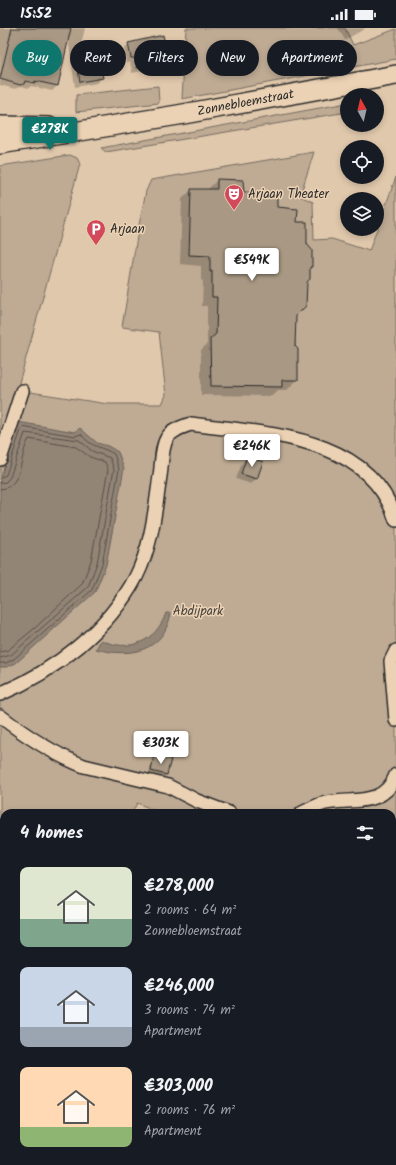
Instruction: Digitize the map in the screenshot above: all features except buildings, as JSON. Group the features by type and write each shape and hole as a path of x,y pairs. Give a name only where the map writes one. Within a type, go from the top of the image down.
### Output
{"main road":[{"name":"Zonnebloemstraat","path":"0,144 185,114 396,75"},
{"name":"Zonnebloemstraat","path":"0,126 94,128"}],"street":[{"path":"0,459 22,391"},
{"path":"0,694 45,672 92,634 117,607 136,576 152,533 167,437 177,429 191,424 295,438 339,454 355,464 384,492 396,520"},
{"path":"396,651 391,661 396,720"},
{"path":"0,716 16,729 72,761 168,786 197,801 218,809"},
{"path":"311,809 322,804 360,801 379,796 389,788 396,775"}],"green space":[{"path":"186,28 345,28 351,40 267,40 267,76 305,76 182,99 183,76 198,76 198,40 185,40"},
{"path":"396,29 396,59 357,66 357,44"},
{"path":"158,86 159,103 76,112 76,95"},
{"path":"340,104 340,113 106,152 101,148"},
{"name":"Abdijpark","path":"314,152 300,196 313,202 314,240 332,239 369,251 374,236 384,236 384,210 396,177 396,809 151,809 137,803 134,809 0,809 0,166 70,155 77,158 80,164 17,390 108,404 162,404 166,395 159,332 122,327 146,191 151,180"}],"water":[{"path":"18,422 75,432 80,428 97,443 108,446 118,452 124,468 106,565 95,592 16,663 7,667 0,667 0,480"},
{"path":"166,613 171,613 167,626 161,636 153,644 144,649 121,653 96,649 101,640 111,644 131,645 148,638 156,631"}],"place":[{"name":"Arjaan Theater","path":"234,211"},
{"name":"Arjaan","path":"96,246"}]}
